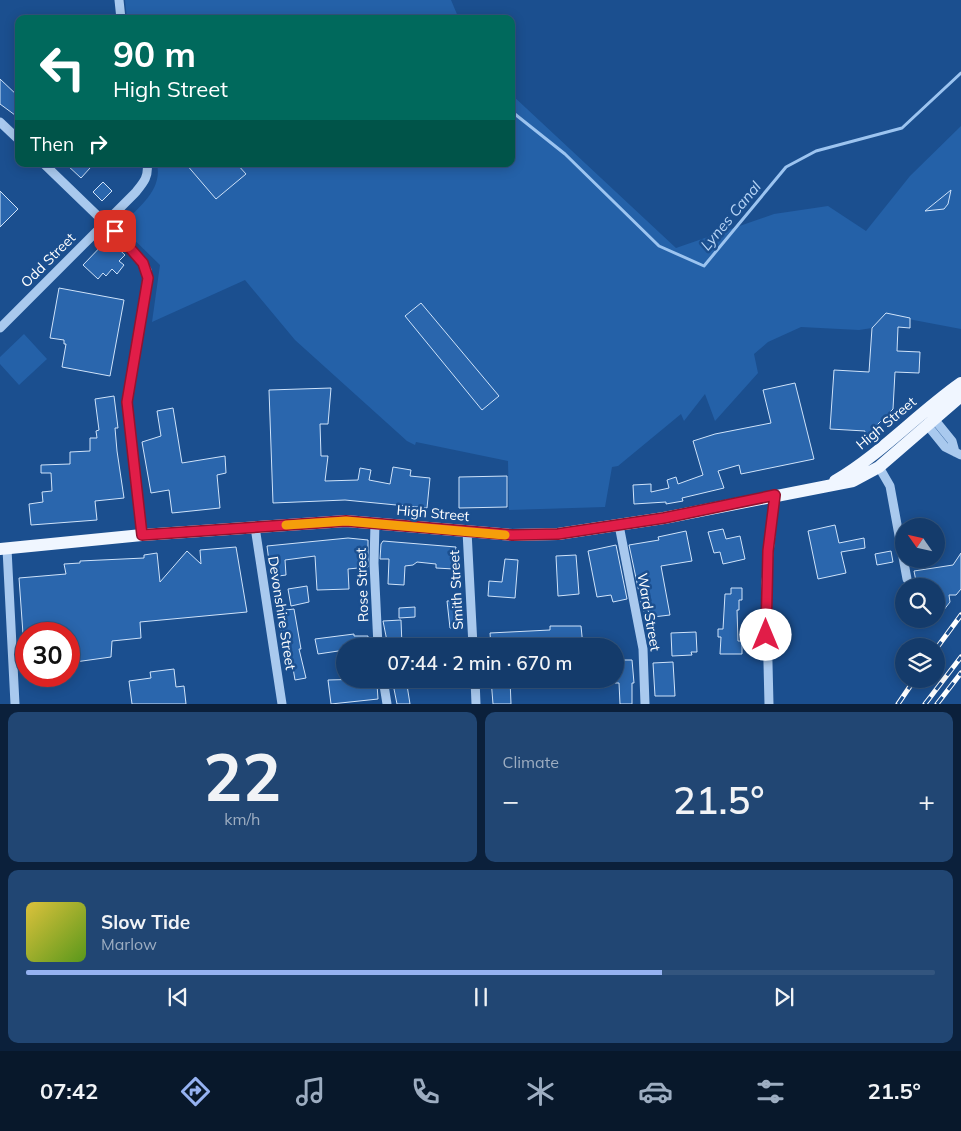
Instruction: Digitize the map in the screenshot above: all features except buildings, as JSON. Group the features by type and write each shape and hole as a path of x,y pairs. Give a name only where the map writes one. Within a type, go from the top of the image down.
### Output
{"main road":[{"name":"High Street","path":"829,484 878,451 938,399 961,384"},
{"path":"878,451 931,422 961,384"},
{"name":"High Street","path":"4,549 142,535 346,521 467,532 536,535 619,525 853,481 879,467 961,396"}],"street":[{"path":"119,0 121,15"},
{"path":"0,122 15,136"},
{"path":"47,167 133,250 143,263 148,278 127,402 142,535"},
{"name":"Odd Street","path":"0,328 146,179 147,167"},
{"path":"931,422 952,441 958,453"},
{"path":"879,467 890,486 907,578"},
{"path":"769,704 766,582 775,495"},
{"name":"Rose Street","path":"375,523 374,563 378,638"},
{"name":"Ward Street","path":"619,525 643,649 645,704"},
{"name":"Devonshire Street","path":"255,527 282,704"},
{"name":"Smith Street","path":"467,532 473,638"},
{"path":"4,549 15,704"},
{"path":"384,688 387,704"},
{"path":"475,688 476,704"}],"shaded area":[{"path":"125,0 451,0 457,15 127,15"},
{"path":"515,98 676,248 774,214 828,206 866,231 910,176 961,126 961,329 887,315 872,328 859,330 801,327 768,342 754,354 758,373 715,421 705,394 684,421 681,414 618,466 612,467 605,507 509,510 508,461 416,442 415,445 407,441 295,340 245,280 152,322 160,265 120,226 147,199 156,183 157,167 515,167"},
{"path":"24,334 47,359 19,385 0,364 0,357"}],"waterway":[{"name":"Lynes Canal","path":"515,114 565,154 659,246 704,266 786,167 816,151 902,128 961,73"}],"railway":[{"path":"944,638 961,615"},
{"path":"925,704 961,657"},
{"path":"937,704 961,673"},
{"path":"898,704 909,688"}],"slow traffic":[{"path":"286,525 346,521 505,535"}],"route":[{"path":"115,231 143,263 147,270 148,278 127,402 142,535 346,521 512,535 558,534 664,518 775,495 766,582 766,635"}]}
